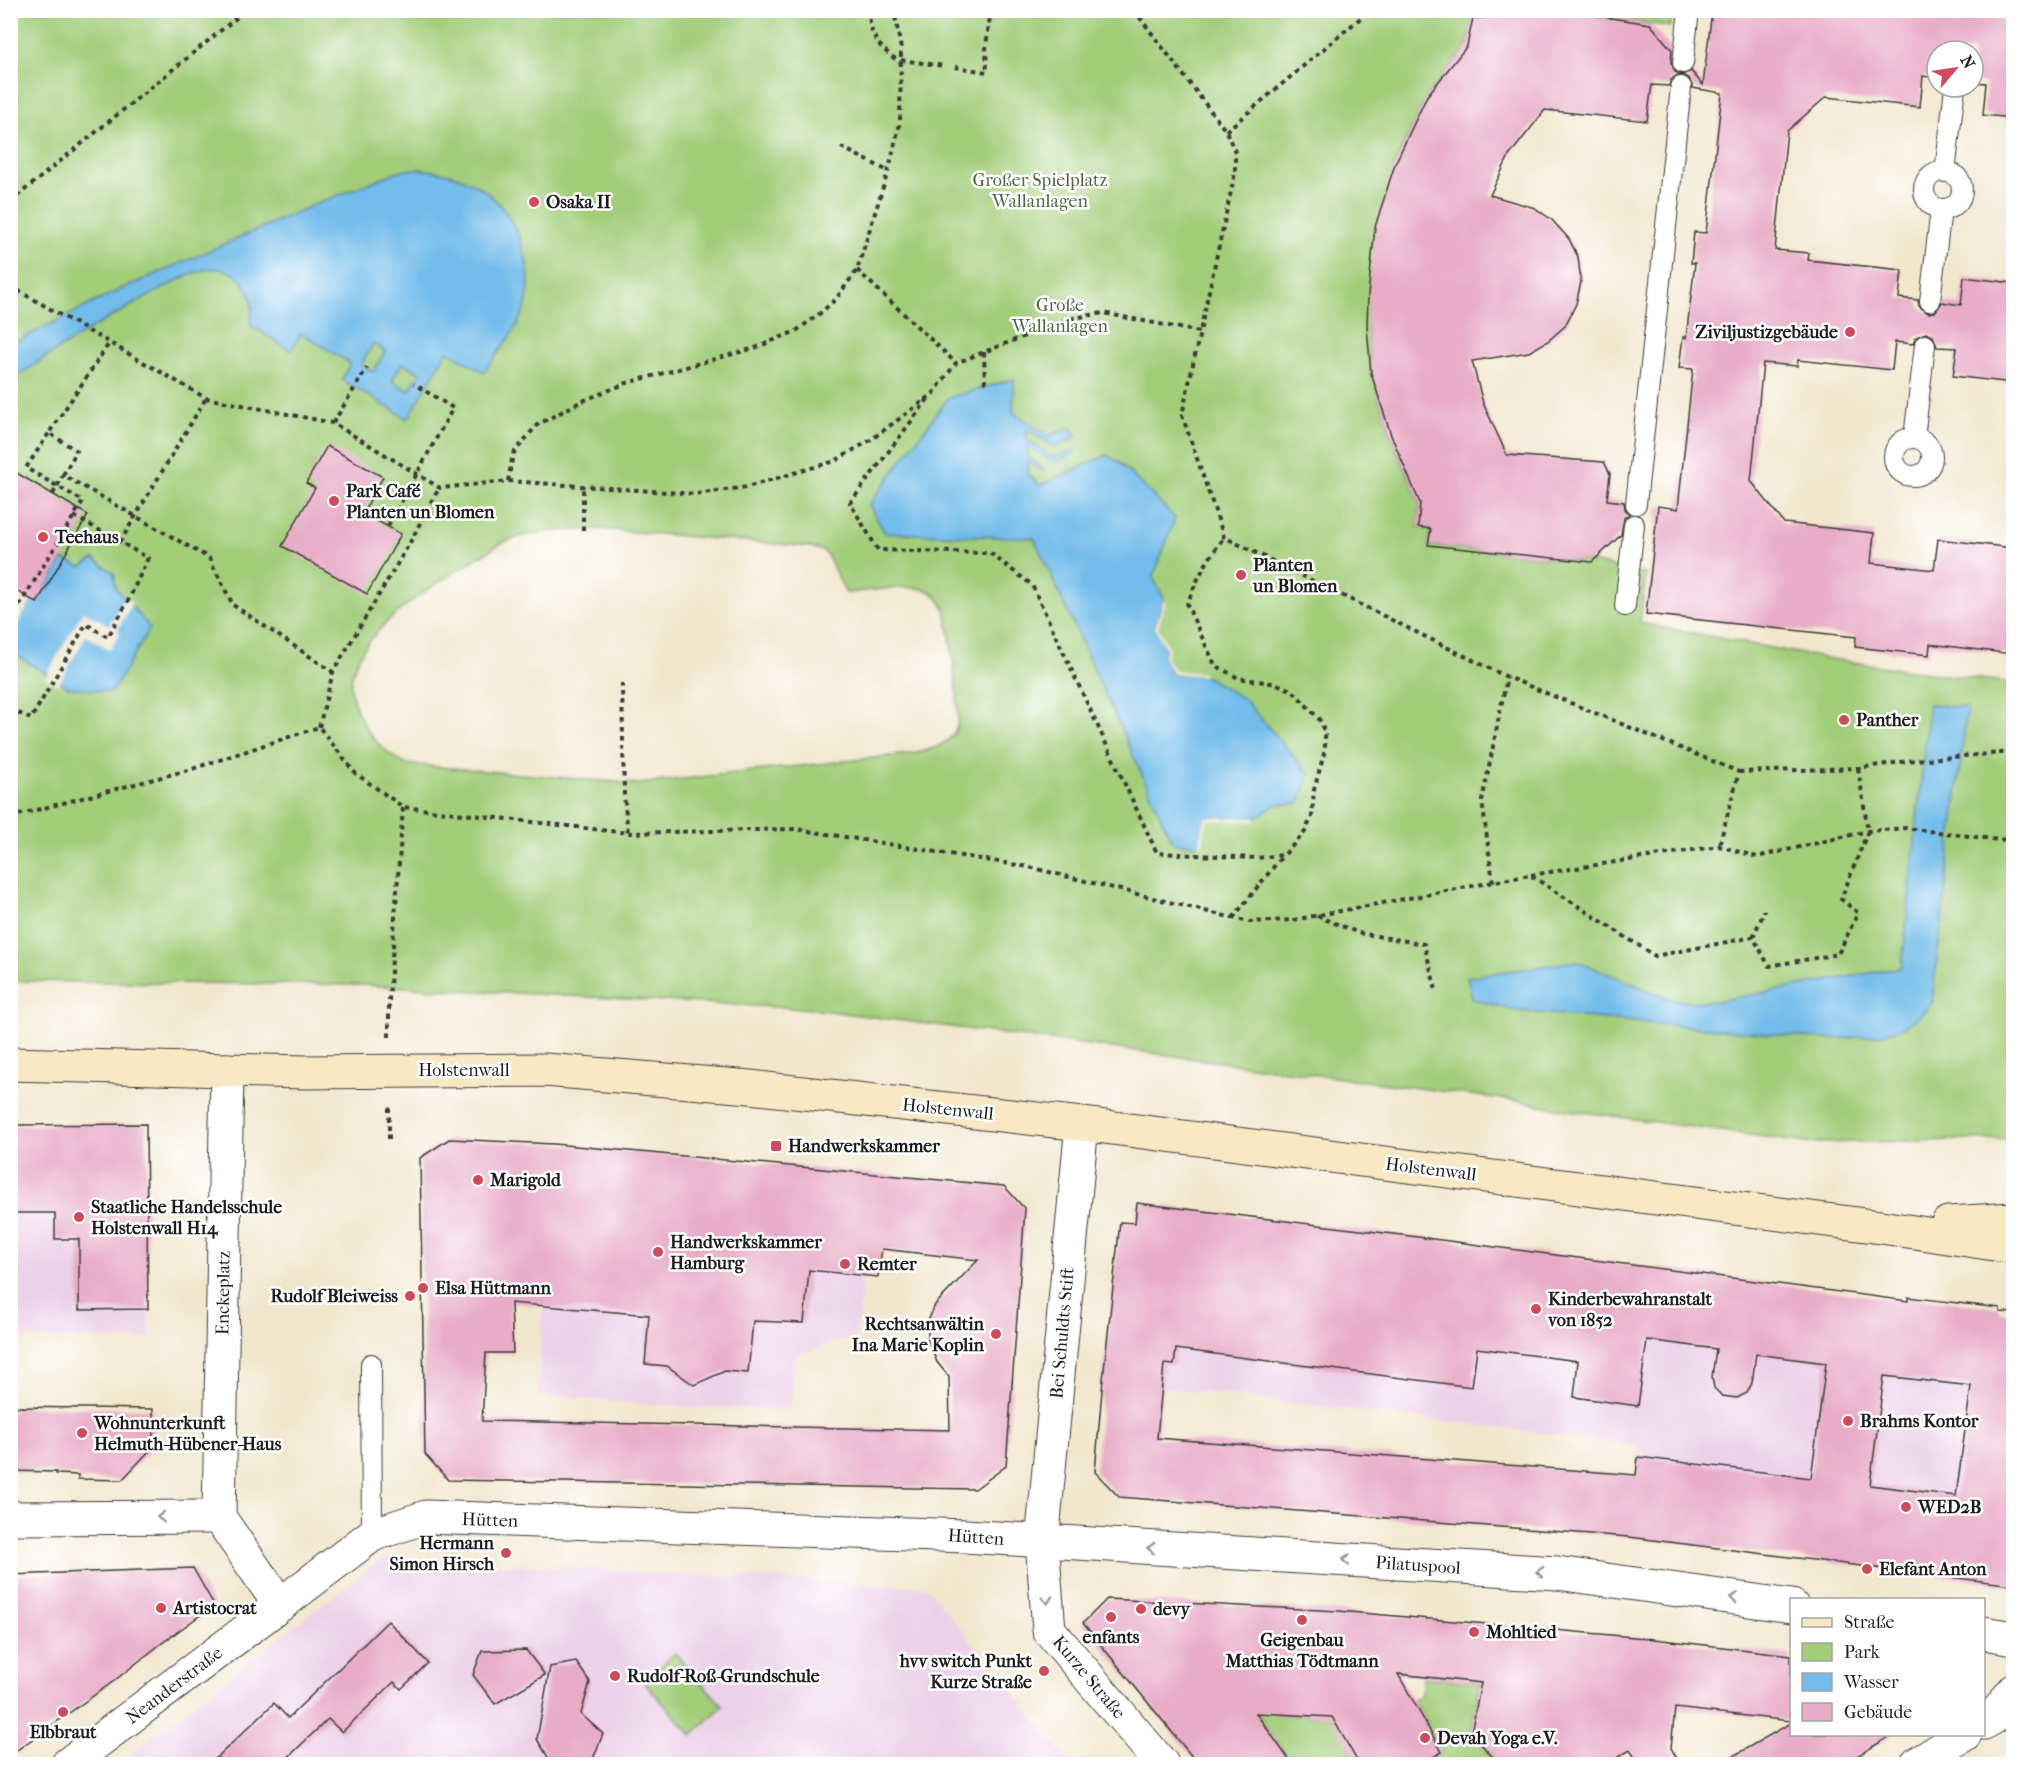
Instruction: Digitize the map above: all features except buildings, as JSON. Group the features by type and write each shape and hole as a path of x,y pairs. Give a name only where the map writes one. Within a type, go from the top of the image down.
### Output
{"main road":[{"name":"Holstenwall","path":"10,1064 314,1072 545,1070 770,1089 1082,1124 1881,1227 2013,1247"},
{"name":"Holstenwall","path":"1881,1227 2013,1219"}],"street":[{"name":"Enckeplatz","path":"219,1517 227,1070"},
{"name":"Bei Schuldts Stift","path":"1042,1542 1082,1124"},
{"path":"10,1518 219,1517 280,1605"},
{"name":"Hütten","path":"280,1605 372,1535 426,1517 965,1536 1042,1542"},
{"name":"Pilatuspool","path":"1042,1542 1557,1574 1790,1606"},
{"name":"Kurze Straße","path":"1042,1542 1049,1630 1162,1764"},
{"name":"Neanderstraße","path":"68,1764 280,1605"},
{"path":"1985,1633 2013,1638"},
{"path":"1985,1722 1992,1718 2013,1690"},
{"path":"1917,1764 1962,1736"}],"lane":[{"path":"1683,63 1689,10"},
{"path":"1636,504 1681,87"},
{"path":"1945,172 1954,99"},
{"path":"1945,172 1959,180 1962,192 1957,203 1952,207 1941,209 1929,203 1924,192 1932,175 1945,172"},
{"path":"1930,301 1941,209"},
{"path":"1914,438 1925,345"},
{"path":"1625,606 1634,525"},
{"path":"371,1364 372,1535"}],"path":[{"path":"10,202 246,10"},
{"path":"870,10 869,22 877,43 888,54 901,61 944,66"},
{"path":"508,481 513,454 537,426 580,402 627,383 755,348 796,331 836,299 857,270 888,171 900,122 901,61 894,10"},
{"path":"954,67 987,72 986,46 991,10"},
{"path":"1134,10 1226,130 1235,152 1235,173 1182,415 1224,537 1508,678 1739,772 1858,768 1915,760 2013,752"},
{"path":"1226,130 1371,10"},
{"path":"841,147 888,171"},
{"path":"857,270 956,363"},
{"path":"10,286 206,398 333,423 440,488 508,481 696,494 747,488 835,461 869,441 933,394"},
{"path":"1200,332 1103,313 1068,319 956,363 850,503 878,550 990,553 1032,585 1157,853 1257,858 1284,855"},
{"path":"10,621 83,501 27,468 110,342"},
{"path":"984,352 985,388"},
{"path":"333,423 367,368"},
{"path":"388,526 453,408 414,384"},
{"path":"120,542 206,398"},
{"path":"49,433 77,451 53,494"},
{"path":"63,475 209,558 233,606 333,672"},
{"path":"583,487 583,530"},
{"path":"319,727 333,672 440,488"},
{"path":"10,709 31,719 86,624 108,637 148,558 74,516"},
{"path":"1224,537 1201,571 1187,605 1215,665 1238,678 1277,684 1293,691 1319,719 1325,733 1325,750 1314,790 1312,816 1305,832 1233,918"},
{"path":"1493,882 1482,801 1508,678"},
{"path":"622,683 627,833"},
{"path":"319,727 355,773 403,807 627,833 796,829 1029,867 1249,922 1293,920 1530,875 1719,846 1757,857 1868,831 1906,828 2000,840 2013,837"},
{"path":"10,817 192,769 319,727"},
{"path":"1753,938 1769,966 1838,954 1858,914 1841,899 1868,831 1858,768"},
{"path":"1719,846 1739,772"},
{"path":"390,987 403,807"},
{"path":"1530,875 1655,956 1753,938"},
{"path":"1753,938 1765,910"},
{"path":"1316,916 1359,933 1424,944 1436,990"}],"shaded area":[{"name":"Staatliche Handelsschule Holstenwall H14","path":"146,1124 150,1339 11,1338 11,1125"},
{"path":"554,1144 876,1174 856,1335 795,1356 790,1409 695,1408 538,1395 547,1222"},
{"path":"1137,1203 1907,1301 1908,1297 2000,1308 2001,1312 2014,1313 2013,1585 1874,1566 1638,1457 1639,1445 1103,1380 1135,1223"},
{"name":"Rudolf-Roß-Grundschule","path":"382,1558 927,1587 1071,1764 118,1764"}],"green space":[{"name":"Planten un Blomen","path":"11,11 1485,11 1485,18 1473,18 1467,46 1427,96 1395,164 1367,327 1371,373 1391,435 1420,503 1418,527 1431,529 1428,545 1592,562 1646,574 1640,623 1818,657 2013,683 2013,1139 1807,1143 1554,1108 1526,1102 813,1009 363,985 11,981","holes":["601,529 811,547 827,555 846,593 903,587 932,593 940,601 944,607 949,630 958,718 955,732 946,741 917,753 638,784 405,764 372,737 353,700 351,684 356,662 369,641 388,621 434,585 512,539 549,532"]},
{"path":"1559,11 1673,11 1671,27"},
{"path":"675,1653 723,1706 692,1735 644,1682"},
{"path":"1186,1666 1276,1714 1318,1716 1320,1693 1359,1764 1292,1764 1258,1716"},
{"path":"1423,1677 1480,1683 1471,1733 1499,1764 1420,1764 1442,1752 1413,1700 1421,1695"}],"water":[{"path":"412,169 452,175 485,191 510,218 519,236 529,276 529,290 524,310 511,334 484,372 447,351 408,419 342,380 350,363 301,333 291,351 250,325 252,303 249,292 236,276 220,269 196,272 182,278 82,334 11,381 11,344 117,291 302,210 396,172","holes":["373,344 385,351 373,372 361,364","402,363 420,373 409,391 392,381"]},
{"path":"1014,379 1013,412 1049,436 1071,427 1076,437 1054,447 1027,429 1027,439 1053,458 1074,450 1075,453 1053,463 1027,445 1028,457 1045,470 1041,471 1028,462 1028,474 1040,485 1107,455 1119,462 1175,518 1153,578 1164,598 1155,627 1166,649 1163,657 1173,674 1205,676 1244,699 1309,774 1300,803 1275,805 1256,818 1205,817 1199,845 1173,843 1034,538 885,533 869,505 948,398"},
{"path":"63,559 81,567 94,559 114,573 116,588 150,628 112,692 68,687 11,652 10,587 37,602"},
{"path":"1929,704 1967,708 1932,1002 1910,1023 1898,1029 1870,1036 1825,1039 1518,1011 1472,999 1467,977 1577,961 1668,998 1690,1002 1718,1001 1902,967"}],"pier":[{"path":"21,589 34,597 10,635 11,606"},
{"path":"125,596 132,603 117,631 120,633 110,650 86,636 58,685 45,678 83,611 109,625"},
{"path":"1164,598 1166,602 1158,627 1169,648 1166,657 1175,671 1203,673 1205,676 1173,674 1163,657 1166,649 1155,628"},
{"path":"1205,817 1256,818 1256,821 1207,820 1202,845 1199,845"}],"place":[{"name":"Osaka II","path":"534,202"},
{"name":"Ziviljustizgebäude","path":"1850,332"},
{"name":"Park Café Planten un Blomen","path":"334,501"},
{"name":"Teehaus","path":"43,537"},
{"name":"Planten un Blomen","path":"1241,575"},
{"name":"Panther","path":"1844,720"},
{"name":"Handwerkskammer","path":"776,1146"},
{"name":"Marigold","path":"478,1180"},
{"name":"Staatliche Handelsschule Holstenwall H14","path":"79,1217"},
{"name":"Handwerkskammer Hamburg","path":"658,1252"},
{"name":"Remter","path":"845,1264"},
{"name":"Elsa Hüttmann","path":"423,1288"},
{"name":"Rudolf Bleiweiss","path":"410,1296"},
{"name":"Kinderbewahranstalt von 1852","path":"1536,1309"},
{"name":"Rechtsanwältin Ina Marie Koplin","path":"996,1334"},
{"name":"Brahms Kontor","path":"1848,1421"},
{"name":"Wohnunterkunft Helmuth-Hübener-Haus","path":"82,1433"},
{"name":"WED2B","path":"1906,1507"},
{"name":"Hermann Simon Hirsch","path":"506,1553"},
{"name":"Elefant Anton","path":"1867,1569"},
{"name":"Artistocrat","path":"161,1608"},
{"name":"devy","path":"1141,1609"},
{"name":"enfants","path":"1111,1617"},
{"name":"Geigenbau Matthias Tödtmann","path":"1302,1620"},
{"name":"Mohltied","path":"1474,1632"},
{"name":"hvv switch Punkt Kurze Straße","path":"1044,1671"},
{"name":"Rudolf-Roß-Grundschule","path":"615,1676"},
{"name":"Elbbraut","path":"63,1712"},
{"name":"Devah Yoga e.V.","path":"1425,1738"}],"park label":[{"name":"Großer Spielplatz Wallanlagen","path":"1040,190"},
{"name":"Große Wallanlagen","path":"1060,315"}]}
